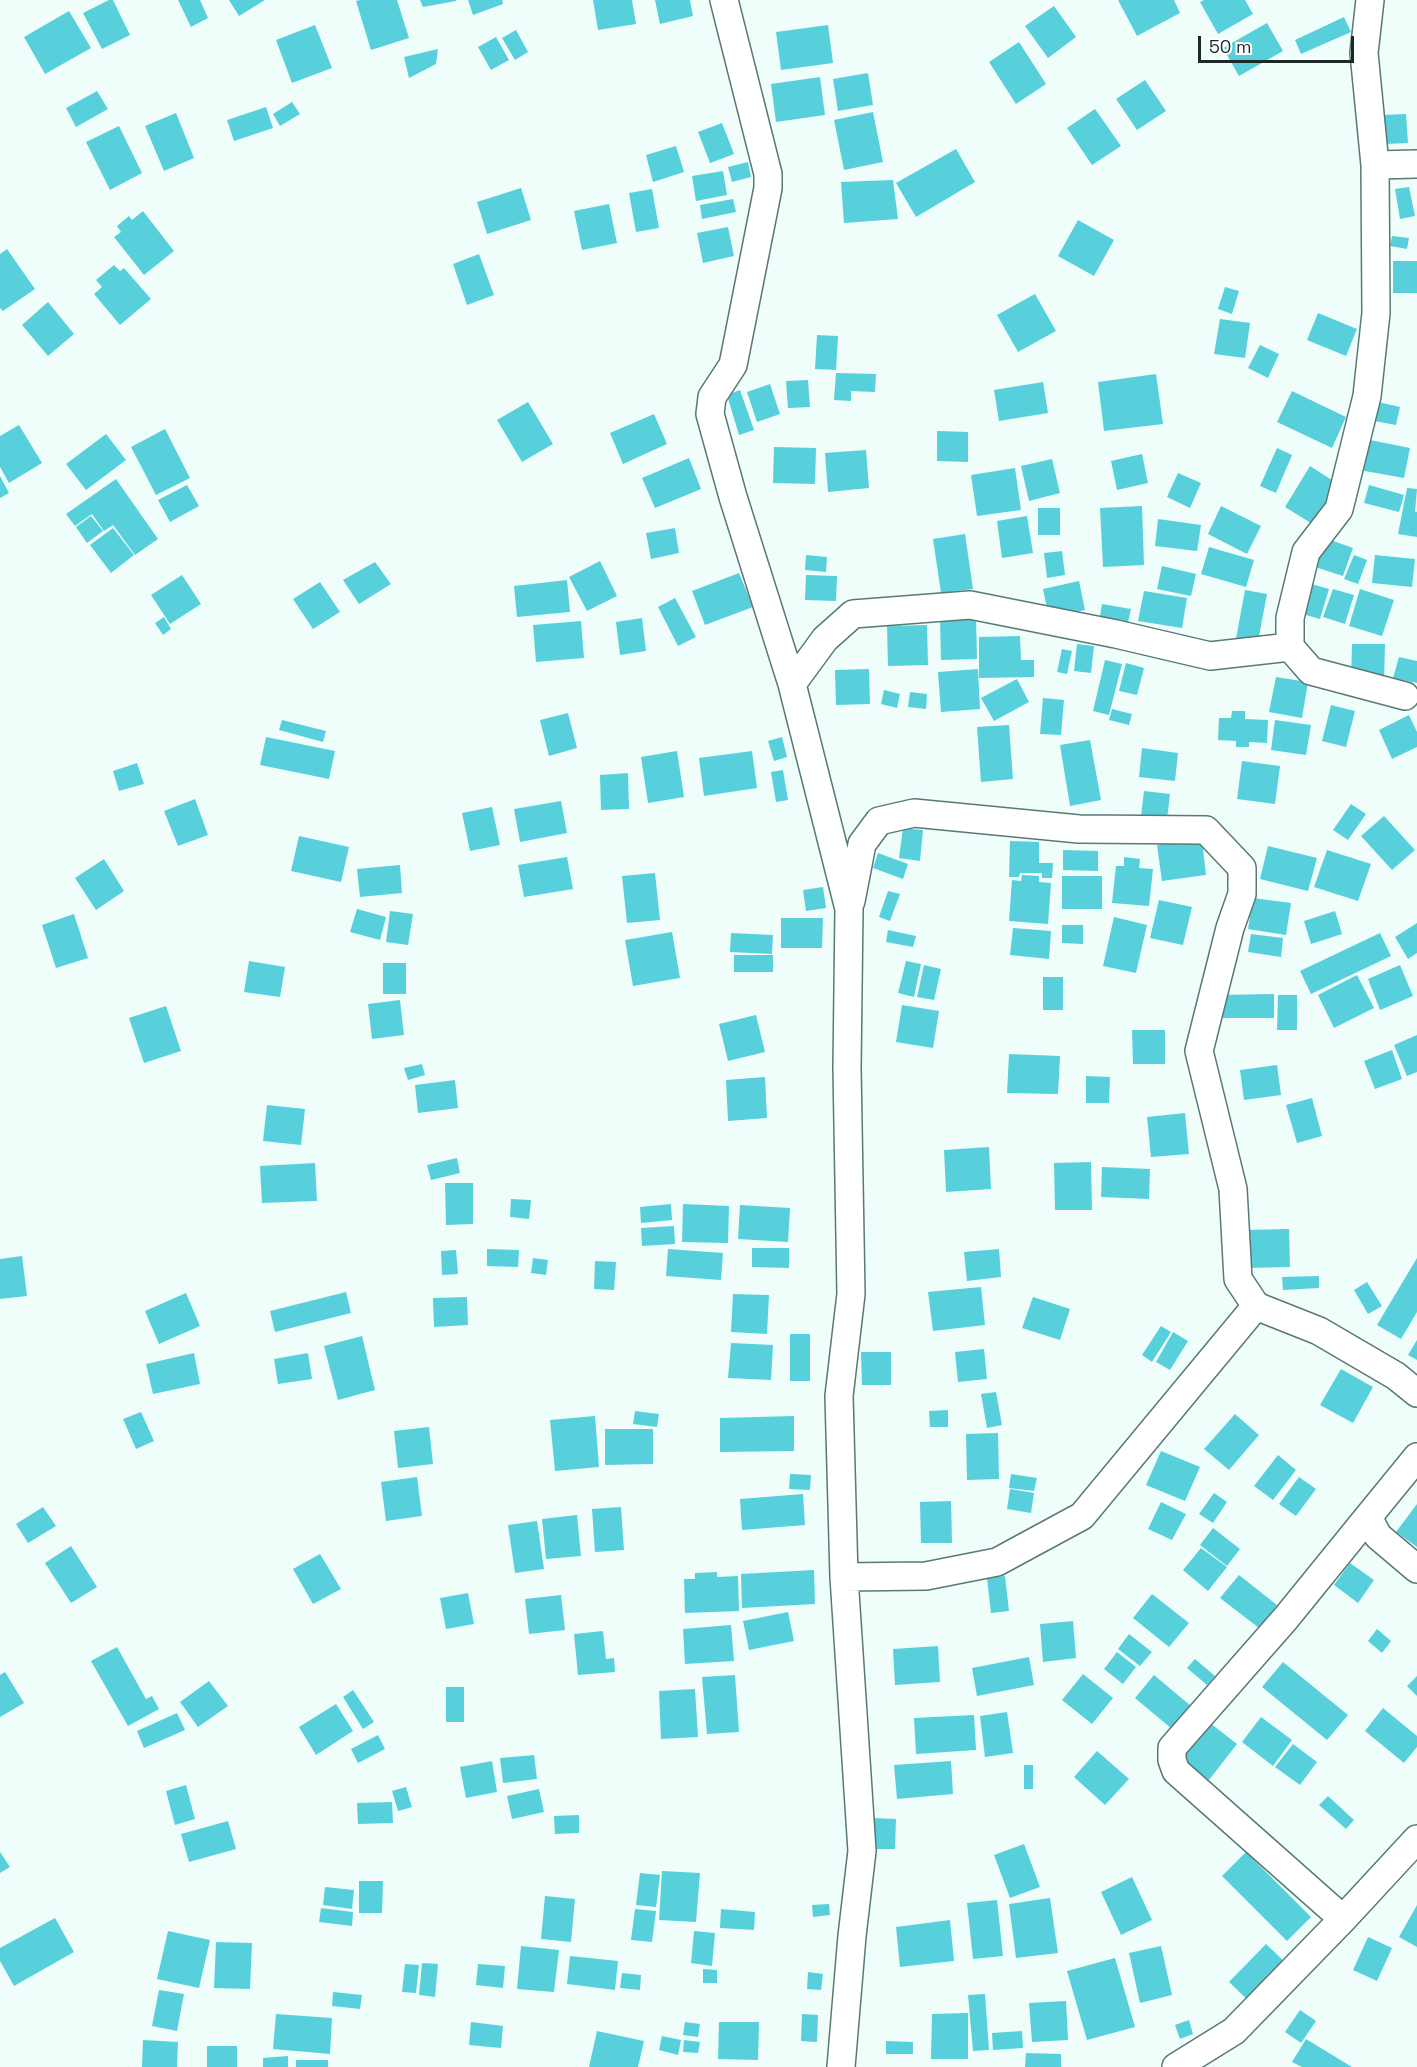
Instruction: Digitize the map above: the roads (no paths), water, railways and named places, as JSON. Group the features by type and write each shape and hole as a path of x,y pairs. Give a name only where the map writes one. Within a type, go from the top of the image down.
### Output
{"street":[{"path":"724,0 768,174 768,188 733,365 712,397 710,414 733,497 792,684 849,909"},
{"path":"1370,0 1364,53 1375,165 1376,314 1367,396 1339,508 1306,552 1290,618 1290,647 1311,671 1405,696"},
{"path":"1375,165 1417,164"},
{"path":"792,684 825,639 853,614 970,605 1116,634 1210,656 1290,647"},
{"path":"841,2067 862,1851 843,1577 839,1396 851,1294 847,1068 849,909 862,844 879,821 914,813 1079,829 1206,830 1242,868 1242,894 1230,928 1199,1051 1233,1189 1238,1279 1256,1306 1319,1331 1396,1376 1417,1393"},
{"path":"843,1577 927,1576 997,1562 1082,1516 1256,1306"},
{"path":"1343,1919 1176,1771 1172,1760 1172,1748 1286,1618 1417,1457"},
{"path":"1368,1517 1378,1536 1417,1569"},
{"path":"1176,2067 1234,2031 1417,1839"}]}
